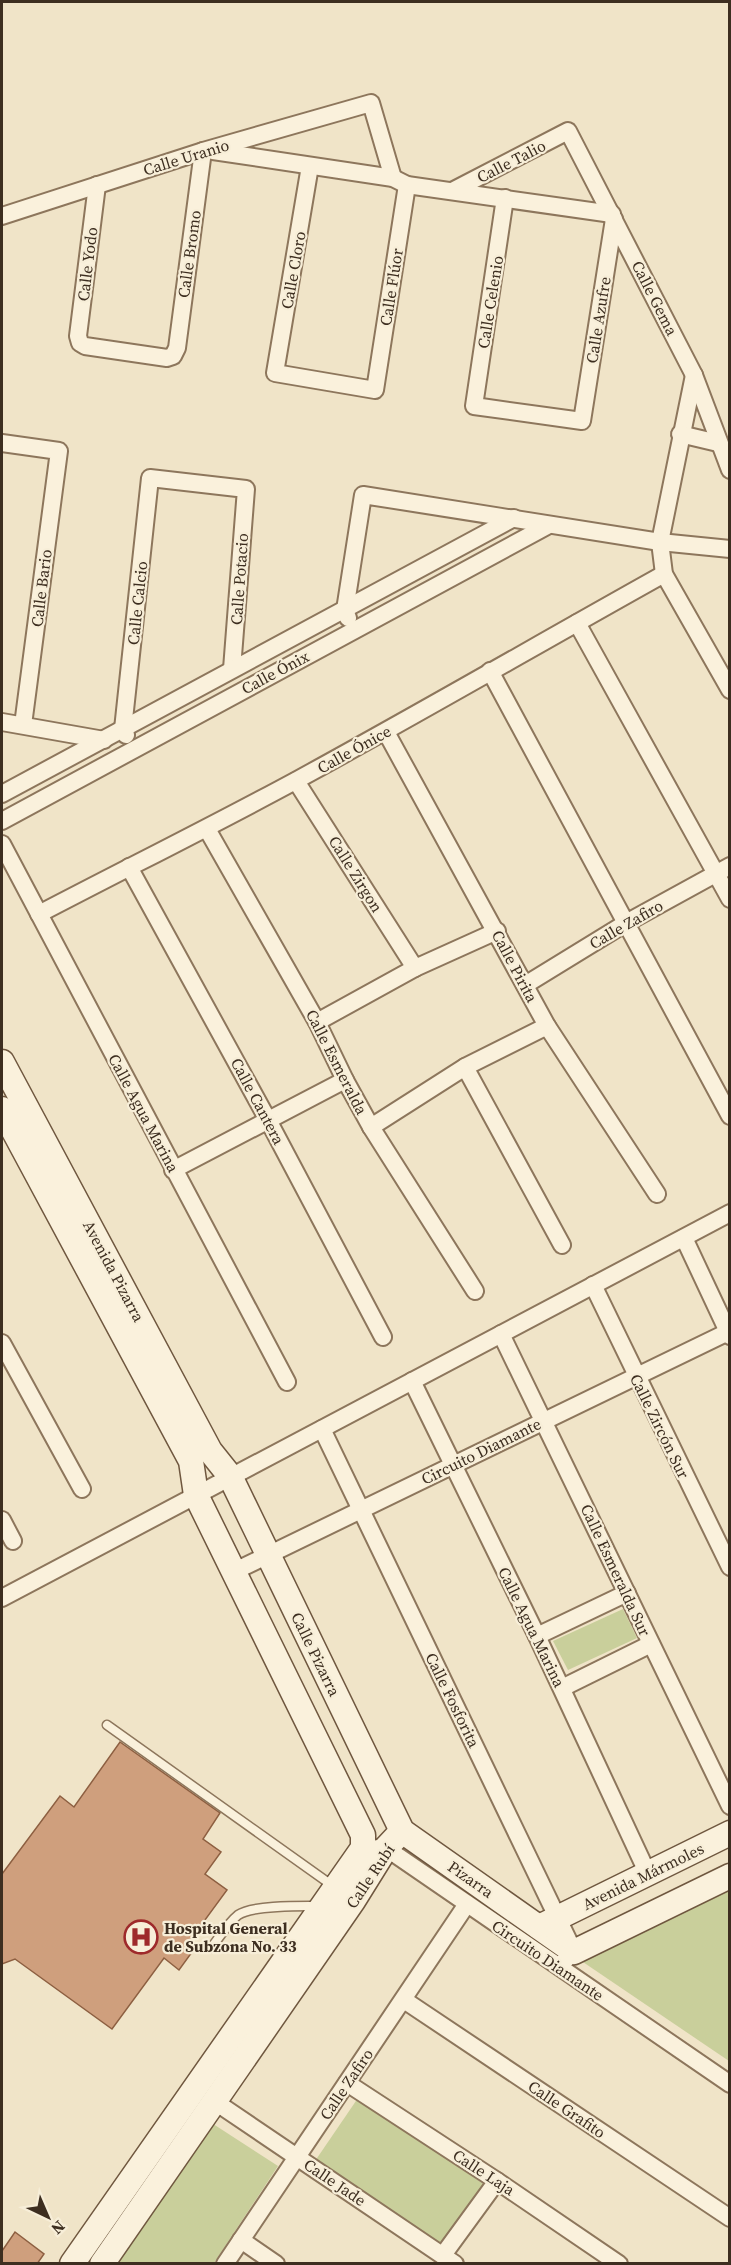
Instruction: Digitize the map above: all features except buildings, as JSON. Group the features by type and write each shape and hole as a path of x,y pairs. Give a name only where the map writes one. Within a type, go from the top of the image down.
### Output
{"street":[{"name":"Calle Uranio","path":"2,216 205,150 371,103 400,181"},
{"name":"Calle Talio","path":"454,190 568,131"},
{"name":"Calle Gema","path":"568,131 694,375 729,470"},
{"path":"205,150 613,216"},
{"name":"Calle Bromo","path":"80,343 85,346 167,358 173,356 177,348 205,150"},
{"name":"Calle Cloro","path":"310,166 275,373 375,390"},
{"name":"Calle Flúor","path":"375,390 400,181"},
{"name":"Calle Yodo","path":"80,343 78,336 97,185"},
{"name":"Calle Celenio","path":"505,198 474,406 582,421"},
{"name":"Calle Azufre","path":"582,421 613,216"},
{"path":"694,375 680,434 660,542 664,574 729,690"},
{"path":"680,434 718,443"},
{"name":"Calle Bario","path":"2,443 59,451 23,725"},
{"name":"Calle Potacio","path":"150,478 246,489 232,669"},
{"name":"Calle Calcio","path":"123,729 150,478"},
{"path":"353,630 345,610 363,495 660,542 729,549"},
{"name":"Calle Ónix","path":"2,794 514,518"},
{"name":"Calle Ónix","path":"2,821 549,525"},
{"name":"Calle Ónice","path":"39,914 296,781 664,574"},
{"path":"577,623 723,870 729,899"},
{"path":"490,671 729,1116"},
{"path":"2,722 102,739 128,752"},
{"path":"123,729 128,752"},
{"name":"Calle Pirita","path":"386,732 548,1026 657,1194"},
{"name":"Calle Zirgon","path":"296,781 415,968"},
{"name":"Calle Esmeralda","path":"207,829 317,1022 371,1128 475,1291"},
{"name":"Calle Agua Marina","path":"2,844 287,1382"},
{"name":"Calle Cantera","path":"129,867 268,1120 383,1337"},
{"name":"Calle Zafiro","path":"525,985 626,923 723,870"},
{"path":"317,1022 415,968 496,931"},
{"path":"371,1128 465,1067 548,1026"},
{"path":"465,1067 562,1245"},
{"name":"Avenida Pizarra","path":"5,1076 95,1258 201,1456 231,1476"},
{"path":"173,1170 345,1080"},
{"name":"Avenida Pizarra","path":"2,1109 95,1258"},
{"path":"2,1598 729,1213"},
{"path":"684,1238 729,1333"},
{"name":"Calle Zircón Sur","path":"593,1286 728,1561"},
{"name":"Circuito Diamante","path":"233,1572 635,1375 729,1333"},
{"name":"Calle Esmeralda Sur","path":"501,1334 729,1806"},
{"path":"2,1343 82,1489"},
{"name":"Calle Agua Marina","path":"412,1381 562,1688 648,1874"},
{"name":"Calle Fosforita","path":"322,1429 362,1508 548,1923"},
{"name":"Avenida Pizarra","path":"196,1495 201,1456"},
{"name":"Calle Pizarra","path":"231,1476 267,1554 379,1841"},
{"path":"196,1495 233,1572 379,1841"},
{"path":"2,1520 13,1541"},
{"path":"537,1636 627,1593"},
{"path":"562,1688 651,1644"},
{"name":"Avenida Mármoles","path":"548,1923 729,1833"},
{"name":"Circuito Diamante","path":"379,1841 467,1904 566,1959 729,2084"},
{"name":"Pizarra","path":"379,1841 548,1923 566,1959"},
{"name":"Calle Rubí","path":"80,2261 336,1898 379,1841"},
{"path":"566,1959 729,1876"},
{"name":"Calle Rubí","path":"102,2264 214,2101 336,1898"},
{"name":"Calle Zafiro","path":"225,2264 467,1904"},
{"name":"Calle Grafito","path":"404,2000 729,2218"},
{"name":"Calle Laja","path":"347,2083 619,2264"},
{"name":"Calle Jade","path":"214,2101 449,2259"},
{"path":"449,2259 497,2181"},
{"path":"241,2240 276,2264"}],"lane":[{"path":"106,1725 336,1898"},
{"path":"211,1948 239,1914 336,1898"}],"green space":[{"path":"623,1609 637,1638 568,1670 553,1641"},
{"path":"729,1884 729,2061 580,1960"},
{"path":"358,2098 488,2187 446,2248 313,2164"},
{"path":"207,2120 278,2166 214,2263 116,2264"}],"place":[{"name":"Hospital General de Subzona No. 33","path":"141,1937"}]}
